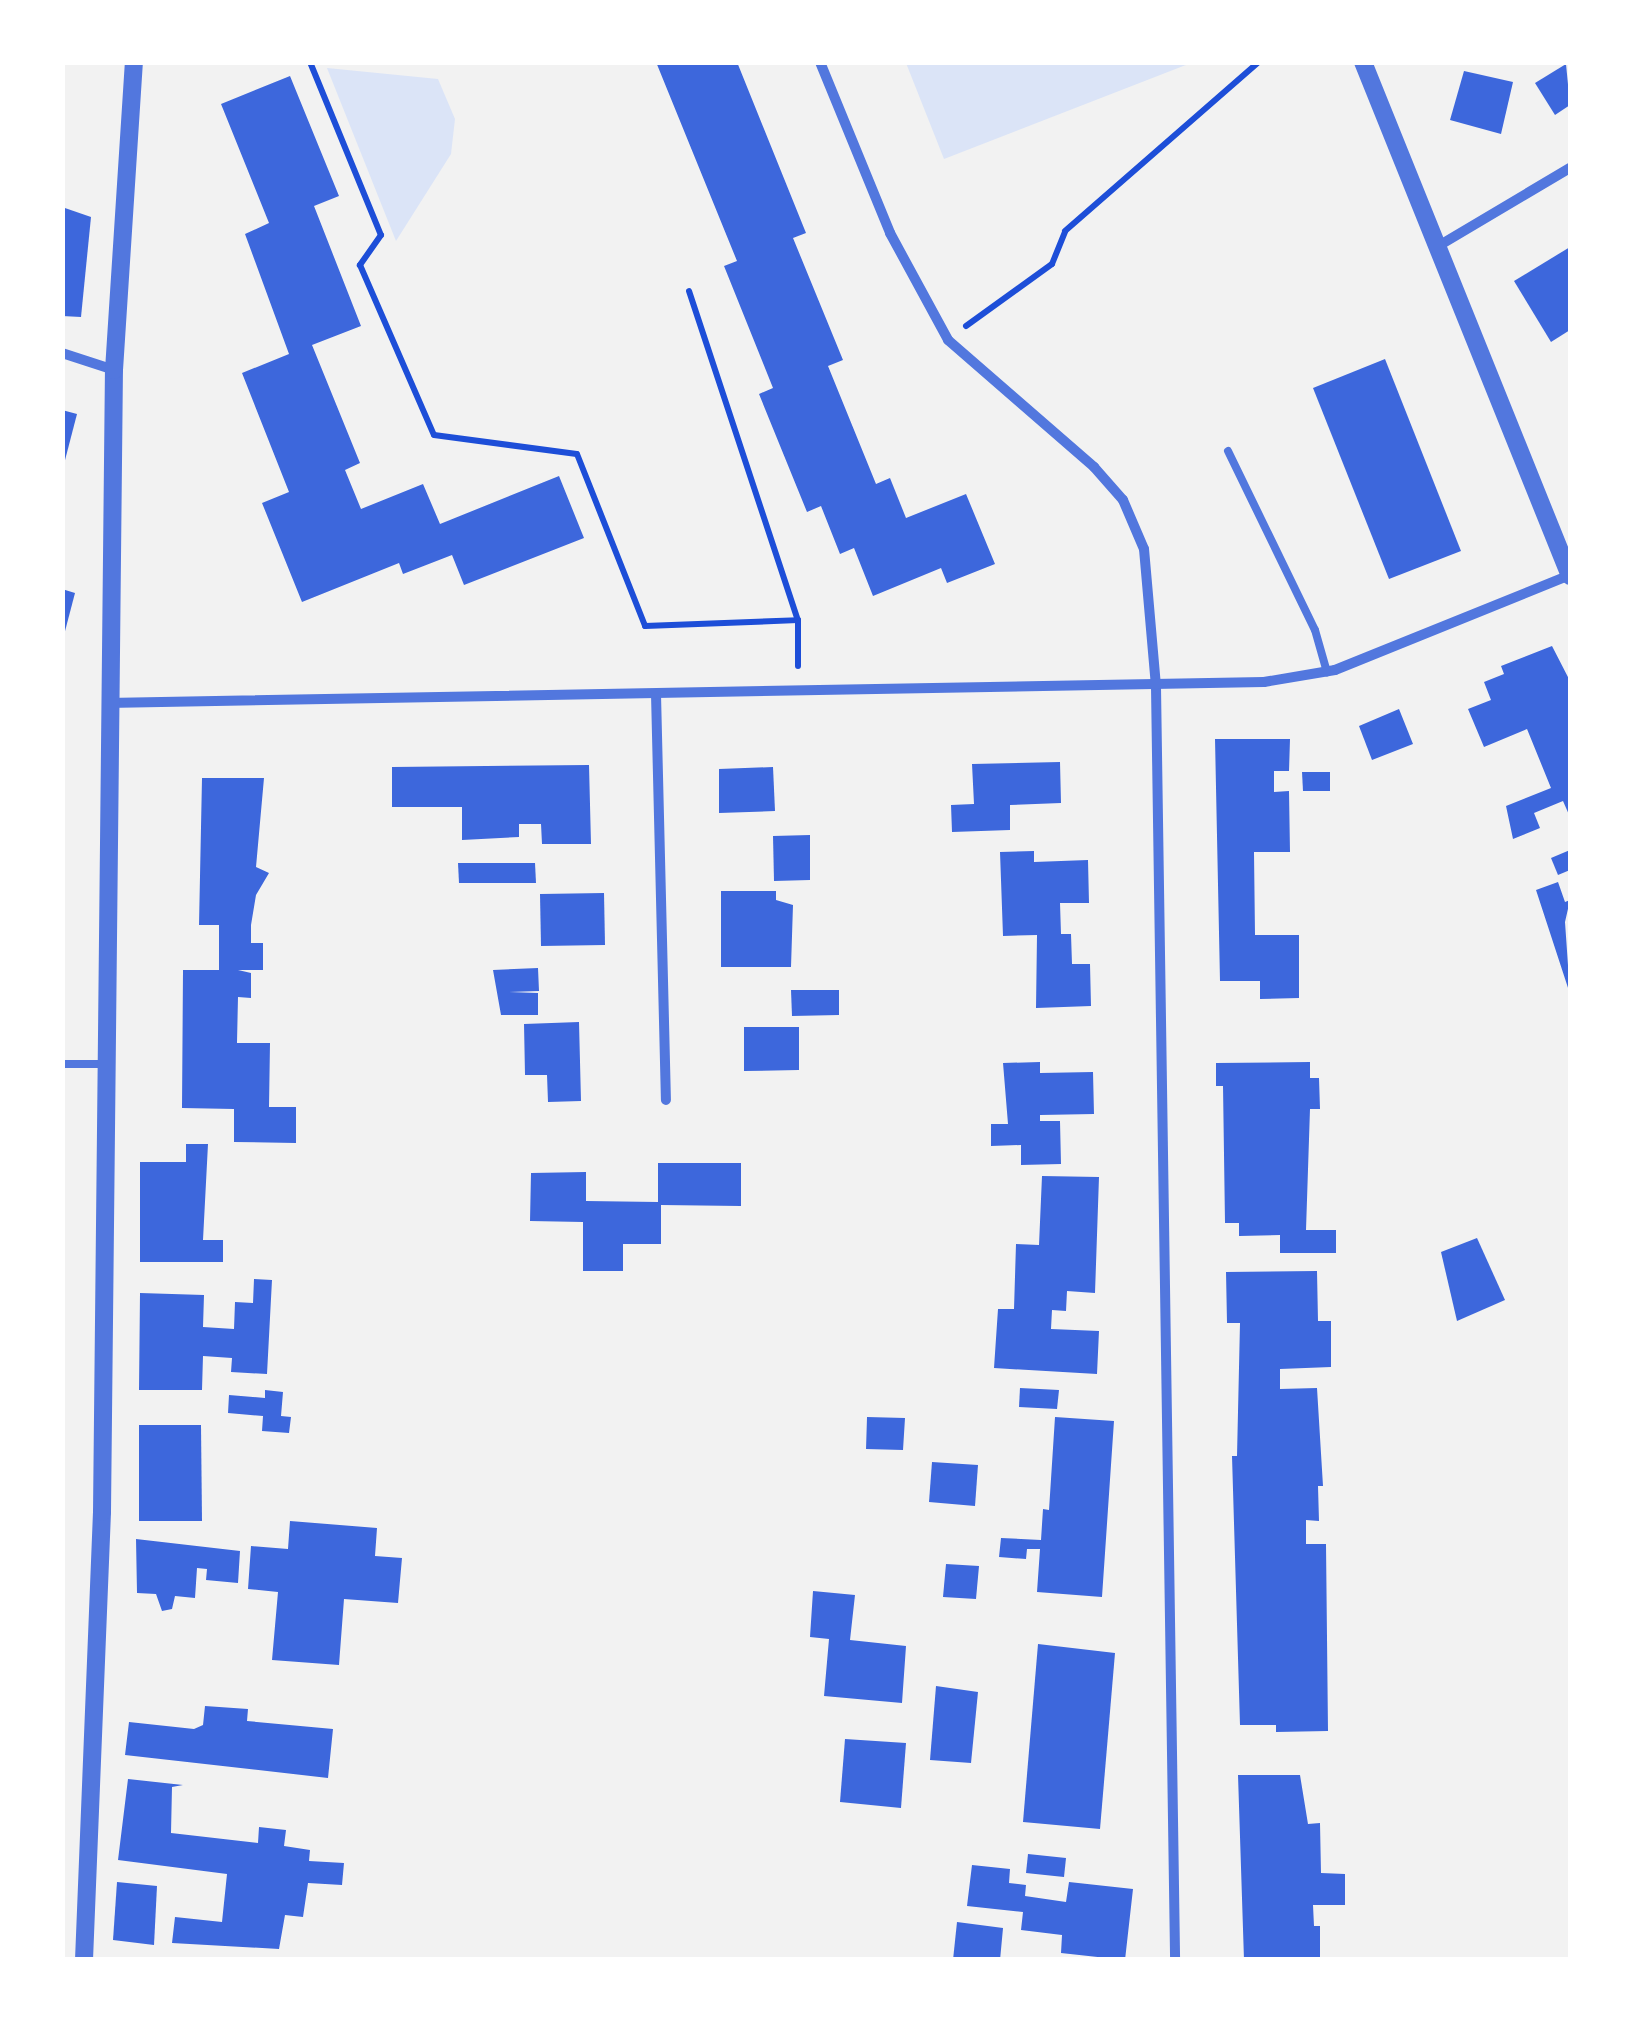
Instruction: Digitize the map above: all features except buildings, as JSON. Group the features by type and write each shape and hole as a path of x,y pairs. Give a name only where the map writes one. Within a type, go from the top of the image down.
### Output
{"street":[{"path":"84,1960 102,1512 106,703 114,370 134,62"},
{"path":"820,62 890,233 948,340 1123,500 1144,549 1156,687 1174,1960"},
{"path":"106,703 1156,687 1327,672 1570,575 1363,62"},
{"path":"1435,248 1570,168"},
{"path":"62,354 114,370"},
{"path":"656,694 666,1100"}],"lane":[{"path":"1228,450 1315,630 1327,672"},
{"path":"62,1064 106,1064"}],"path":[{"path":"310,62 381,234 360,265 434,435 577,454 645,626 798,620"},
{"path":"948,340 1052,264 1065,231 1259,62"},
{"path":"689,291 798,620 798,692"}],"shaded area":[{"path":"906,63 1191,63 944,159"},
{"path":"327,68 438,79 455,119 451,154 396,241"}]}
